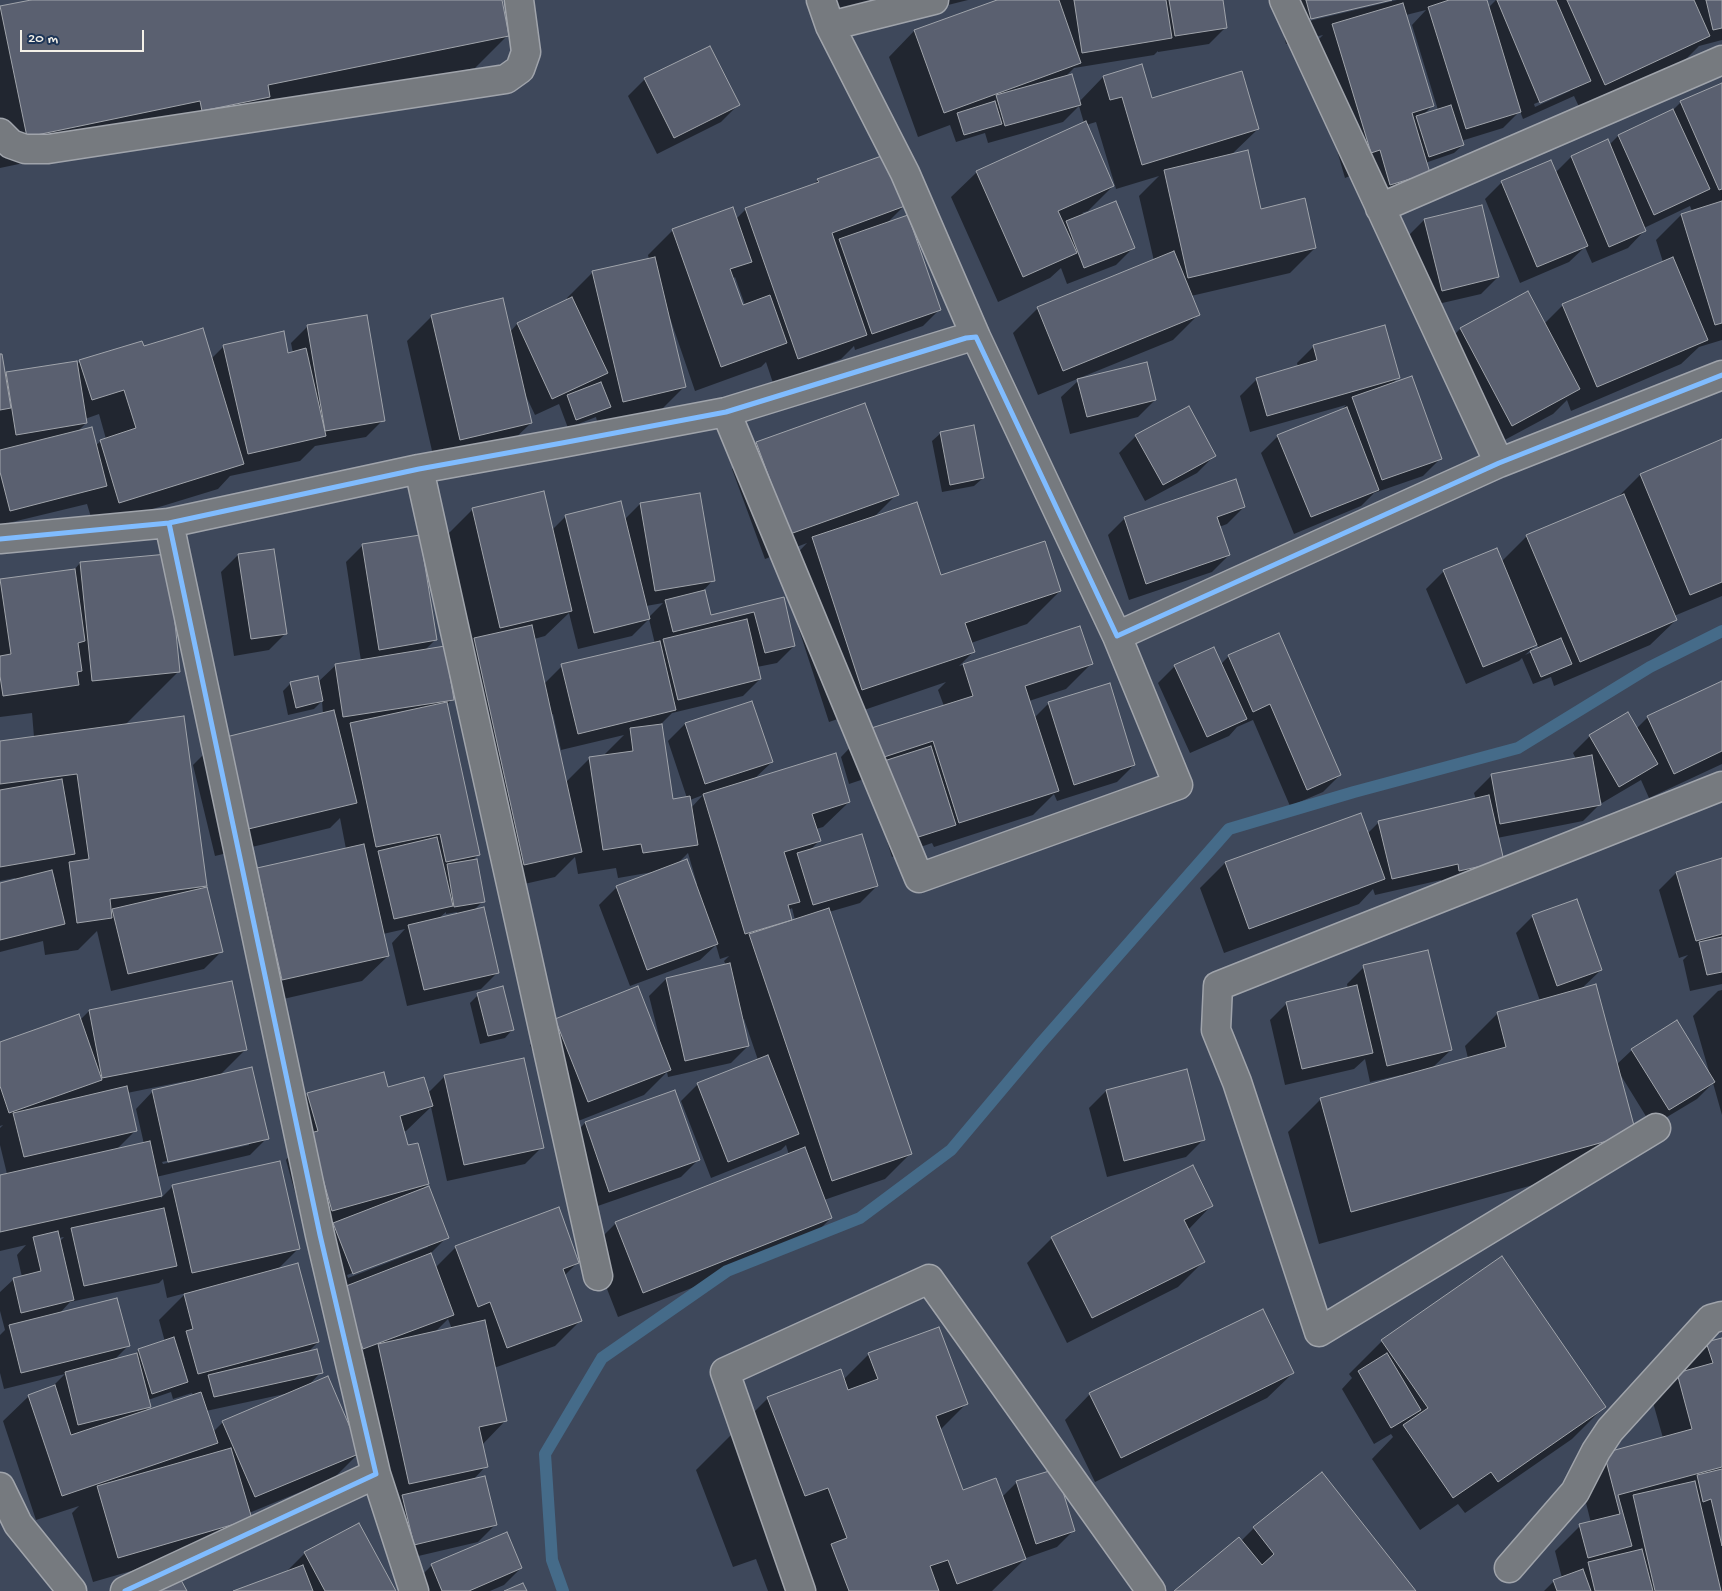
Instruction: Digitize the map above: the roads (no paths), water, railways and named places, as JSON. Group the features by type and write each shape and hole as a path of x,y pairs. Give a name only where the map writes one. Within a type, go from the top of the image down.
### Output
{"street":[{"path":"0,133 11,144 25,149 48,149 506,79 520,69 526,52 519,0"},
{"path":"726,412 919,878 1178,785 1117,636 976,337 905,173 830,26 821,0"},
{"path":"830,26 934,0"},
{"path":"1284,0 1498,463"},
{"path":"1380,208 1722,60"},
{"path":"0,539 169,524 418,469 562,444 726,412 966,338 976,337"},
{"path":"1117,636 1498,463 1722,375"},
{"path":"418,469 598,1276"},
{"path":"169,524 320,1235 376,1474 414,1591"},
{"path":"1656,1128 1319,1332 1238,1082 1216,1030 1218,986 1722,786"},
{"path":"800,1591 726,1372 929,1279 1151,1591"},
{"path":"1509,1568 1575,1492 1596,1451 1610,1430 1711,1319 1722,1316"},
{"path":"125,1591 376,1474"},
{"path":"0,1488 18,1524 72,1591"}],"waterway":[{"path":"563,1591 552,1560 545,1454 602,1358 727,1271 860,1218 951,1150 1041,1043 1229,829 1354,792 1518,748 1650,667 1722,631"}]}
